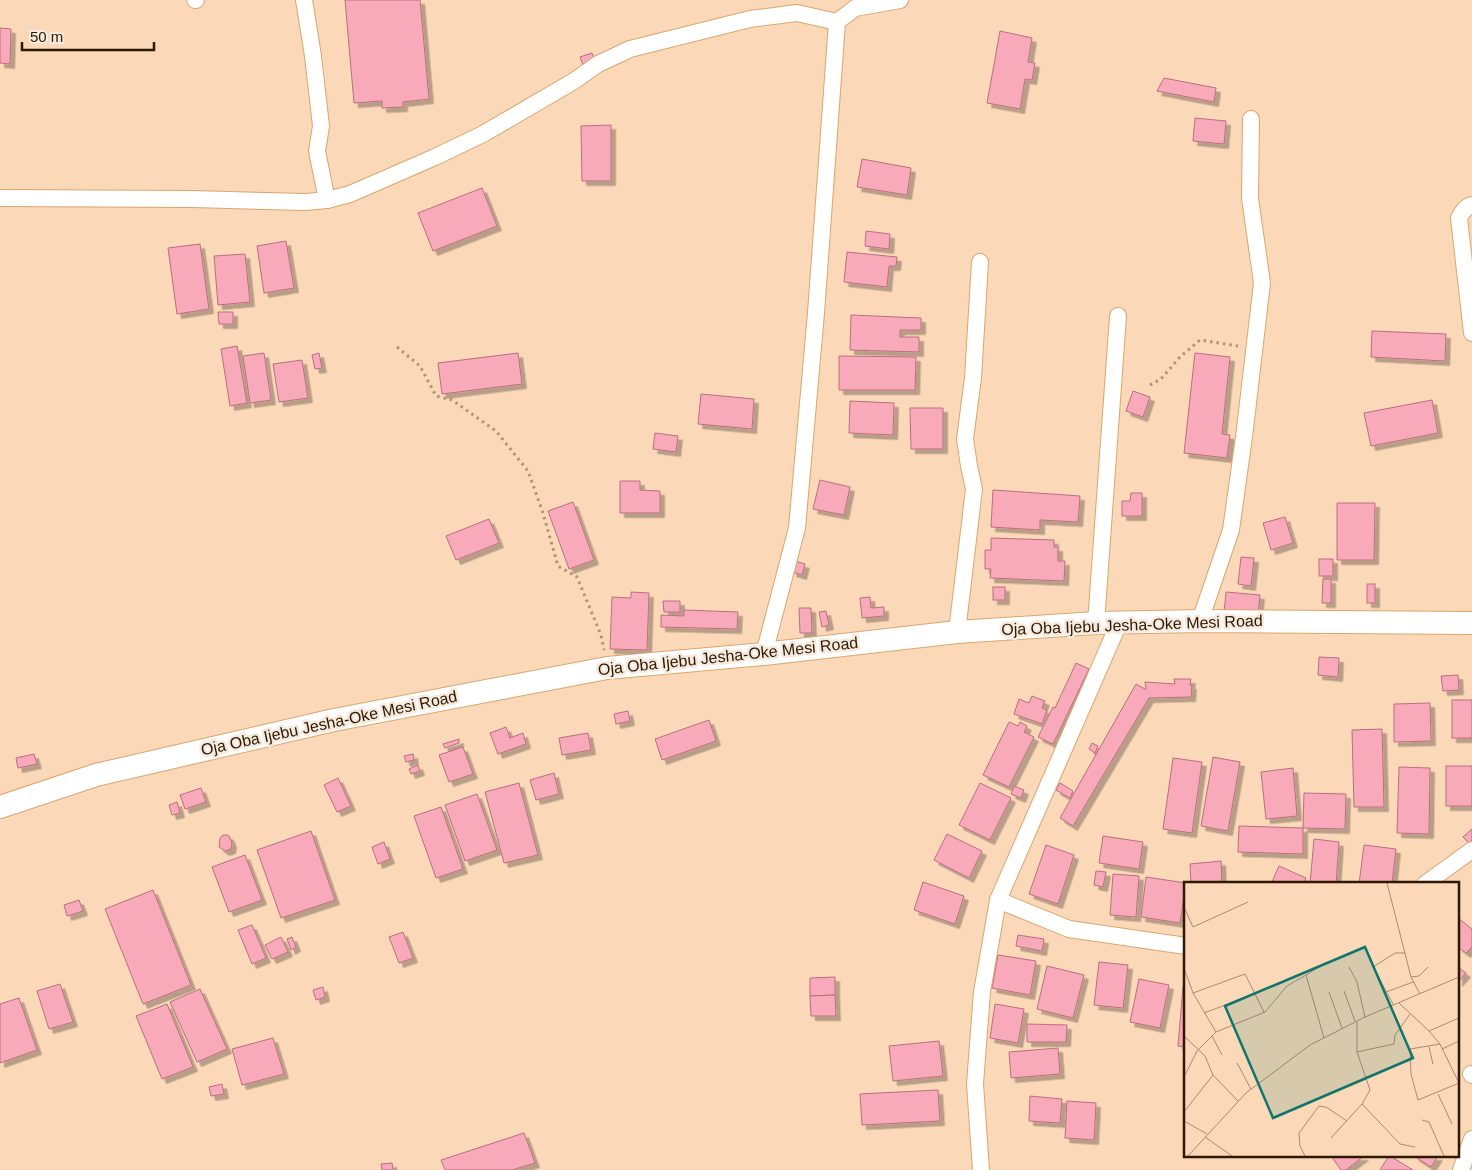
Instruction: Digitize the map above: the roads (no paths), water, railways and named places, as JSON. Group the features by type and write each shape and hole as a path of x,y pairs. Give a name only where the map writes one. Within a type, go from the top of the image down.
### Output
{"main road":[{"name":"Oja Oba Ijebu Jesha-Oke Mesi Road","path":"0,807 96,775 334,720 607,668 764,654 957,632 1096,624 1200,621 1472,623"}],"street":[{"path":"304,0 321,126 317,151 327,200"},
{"path":"764,654 797,528 816,313 837,22 854,8 900,0"},
{"path":"0,198 192,199 306,202 327,200 350,194 483,134 574,81 598,64 630,49 750,19 797,14 837,22"},
{"path":"1200,621 1231,530 1262,283 1250,198 1251,119"},
{"path":"1472,205 1462,212 1459,218 1472,333"},
{"path":"957,632 974,489 968,466 965,439 973,378 980,262"},
{"path":"1096,624 1118,316"},
{"path":"981,1170 975,1084 982,992 998,900 1119,624"},
{"path":"1428,882 1472,850"},
{"path":"998,900 1069,929 1184,946"},
{"path":"1461,1170 1472,1139"}]}
